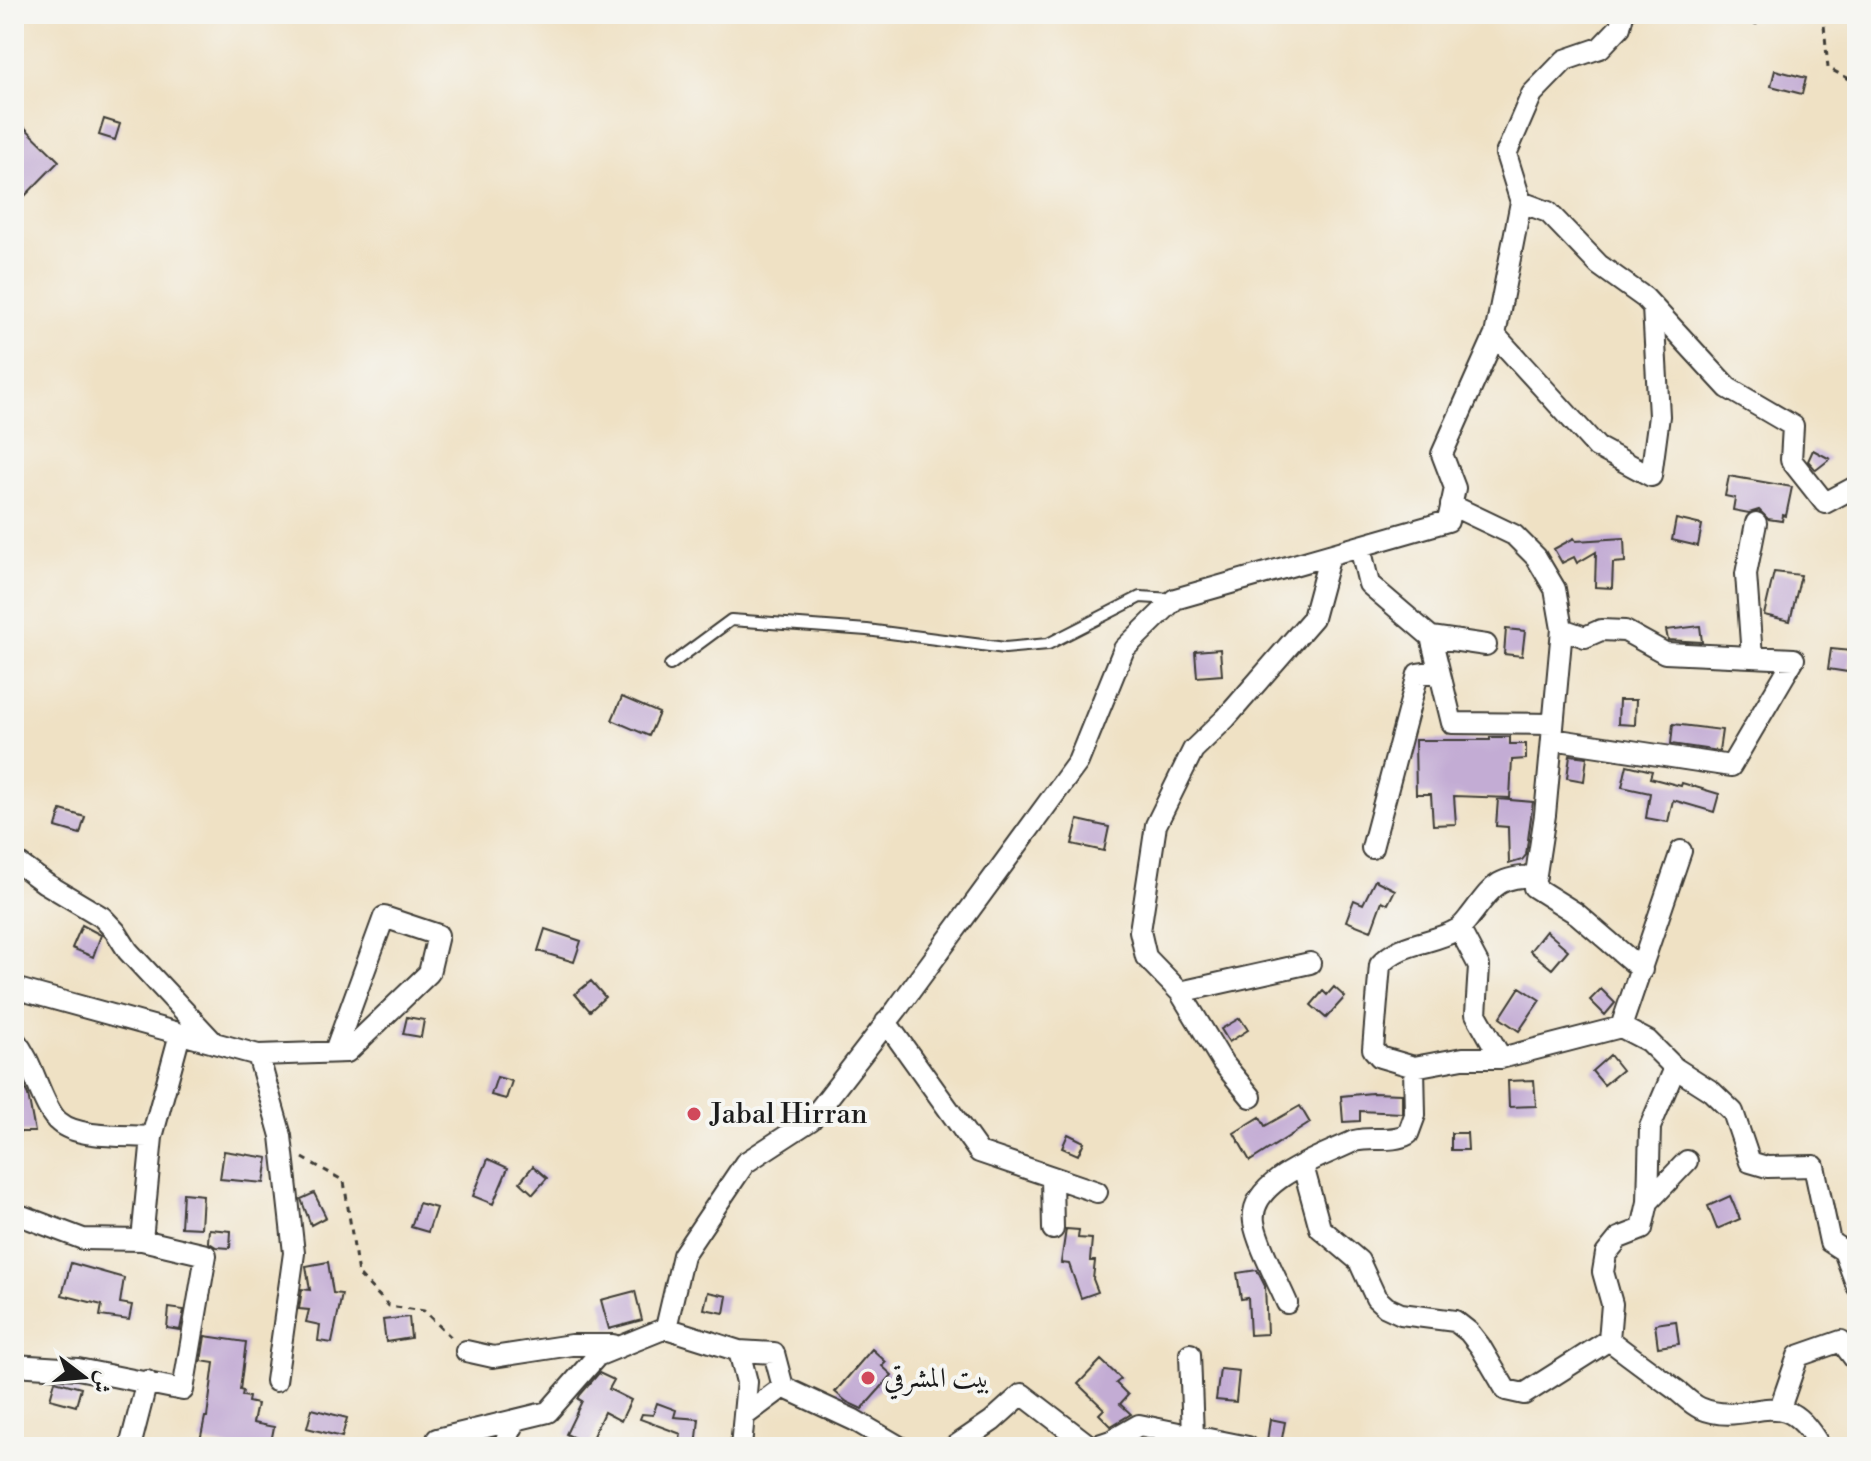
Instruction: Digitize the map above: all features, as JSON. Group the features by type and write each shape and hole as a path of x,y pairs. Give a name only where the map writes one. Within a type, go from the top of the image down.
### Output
{"street":[{"path":"666,1328 683,1255 745,1163 811,1120 1078,762 1124,649 1175,599 1448,521 1455,488 1442,454 1495,335 1521,202 1506,154 1532,94 1565,60 1600,48 1620,27 1623,14"},
{"path":"1521,202 1548,212 1599,265 1653,307 1728,388 1793,426 1791,460 1825,503 1857,486"},
{"path":"1495,335 1597,447 1651,476 1659,416 1653,307"},
{"path":"1451,505 1514,535 1527,547 1555,589 1562,629 1545,815 1534,887 1577,914 1642,970"},
{"path":"1752,657 1746,574 1756,523"},
{"path":"1360,547 1369,584 1431,637 1486,645"},
{"path":"1251,1097 1223,1063 1180,992 1146,957 1140,931 1156,825 1193,750 1226,718 1313,618 1330,555"},
{"path":"1431,637 1452,723 1553,732 1731,766 1794,659 1665,653 1625,631 1601,630 1585,637 1562,629"},
{"path":"1372,848 1418,674 1439,671"},
{"path":"1621,1027 1681,851"},
{"path":"14,860 45,883 102,917 128,951 214,1043"},
{"path":"1536,876 1510,877 1498,883 1459,928 1436,938 1409,944 1380,965 1373,1049 1380,1057 1414,1067 1463,1058 1501,1058 1621,1027 1648,1041 1675,1068 1711,1091 1733,1112 1750,1162 1767,1167 1814,1166 1830,1242 1850,1248 1857,1286"},
{"path":"14,988 258,1055 347,1052 429,973 438,935 384,917 335,1051"},
{"path":"1459,928 1479,966 1476,1014 1501,1058"},
{"path":"1180,992 1310,963"},
{"path":"886,1022 979,1152 1097,1192"},
{"path":"142,1240 152,1137 180,1034"},
{"path":"14,1039 31,1065 57,1122 70,1129 93,1134 152,1137"},
{"path":"258,1055 283,1146 294,1253 276,1381"},
{"path":"1287,1303 1254,1225 1254,1213 1262,1193 1272,1182 1354,1141 1368,1137 1399,1139 1408,1134 1415,1115 1414,1067"},
{"path":"1609,1340 1612,1304 1603,1272 1606,1254 1619,1238 1642,1229 1648,1202 1650,1127 1675,1068"},
{"path":"1648,1202 1687,1161"},
{"path":"1303,1166 1320,1228 1359,1261 1376,1298 1401,1314 1455,1321 1480,1346 1506,1390 1524,1394 1609,1340"},
{"path":"1052,1177 1053,1229"},
{"path":"14,1213 83,1239 142,1240 206,1255 183,1390 78,1369 14,1365"},
{"path":"437,1439 548,1412 597,1356 666,1328 739,1351 774,1353 783,1387"},
{"path":"1780,1408 1798,1356 1849,1335 1857,1362"},
{"path":"1609,1340 1699,1407 1729,1415 1756,1408 1780,1408 1796,1416 1810,1429 1820,1447"},
{"path":"466,1351 493,1357 571,1345 625,1344"},
{"path":"739,1351 747,1382 741,1447"},
{"path":"1190,1354 1193,1436"},
{"path":"130,1447 147,1381"},
{"path":"744,1416 783,1387"},
{"path":"783,1387 854,1420 900,1447"},
{"path":"954,1447 992,1421 1022,1394 1092,1447 1111,1441 1139,1425 1248,1447"},
{"path":"503,1447 516,1420"}],"lane":[{"path":"670,665 731,620 867,630 1005,648 1048,644 1140,597 1175,599"}],"path":[{"path":"1693,14 1705,20 1761,24 1764,14"},
{"path":"1705,20 1706,14"},
{"path":"1823,14 1828,68 1857,83"},
{"path":"283,1146 344,1181 358,1274 389,1306 424,1311 466,1351"}],"building":[{"path":"1775,70 1806,78 1802,94 1771,86"},
{"path":"14,117 59,161 14,207"},
{"path":"104,119 120,124 115,140 99,135"},
{"path":"1813,450 1830,459 1816,470 1808,461"},
{"path":"1729,476 1792,487 1786,516 1783,515 1782,521 1768,519 1759,510 1749,513 1733,510 1735,498 1725,496"},
{"path":"1676,519 1702,525 1698,546 1672,540"},
{"path":"1574,538 1576,541 1624,538 1625,562 1613,563 1612,588 1595,587 1596,552 1577,563 1574,557 1562,563 1554,549"},
{"path":"1774,572 1801,575 1790,621 1764,615"},
{"path":"1700,626 1702,642 1668,640 1666,630"},
{"path":"1506,629 1525,631 1522,656 1504,654"},
{"path":"1220,649 1222,675 1197,677 1195,651"},
{"path":"1831,649 1851,651 1848,672 1828,669"},
{"path":"622,697 659,713 649,736 612,720"},
{"path":"1619,700 1636,700 1635,725 1618,724"},
{"path":"1673,724 1722,730 1719,751 1671,744"},
{"path":"1490,737 1510,737 1510,744 1526,744 1526,759 1512,760 1510,798 1454,796 1456,824 1433,825 1431,794 1416,794 1415,740 1490,740"},
{"path":"1570,755 1587,757 1584,781 1567,778"},
{"path":"1627,765 1652,771 1650,778 1719,794 1714,812 1673,800 1668,822 1646,818 1650,793 1622,787"},
{"path":"1498,799 1533,802 1526,855 1522,860 1509,864 1508,827 1496,826"},
{"path":"61,810 85,817 80,834 56,827"},
{"path":"1078,820 1109,827 1104,851 1072,844"},
{"path":"1375,880 1395,890 1388,904 1382,901 1371,931 1346,921 1354,900 1363,904"},
{"path":"82,925 101,935 93,957 72,948"},
{"path":"545,929 581,941 574,962 538,951"},
{"path":"1546,931 1568,950 1552,969 1530,951"},
{"path":"591,981 605,997 590,1011 575,994"},
{"path":"1334,987 1345,997 1326,1018 1311,1005 1323,991 1327,995"},
{"path":"1520,987 1540,1000 1519,1031 1500,1018"},
{"path":"1601,989 1615,1003 1605,1015 1590,1000"},
{"path":"407,1017 424,1020 421,1037 403,1034"},
{"path":"1240,1018 1248,1030 1229,1042 1221,1029"},
{"path":"1610,1055 1622,1070 1604,1085 1592,1071"},
{"path":"14,1063 28,1095 35,1132 14,1132"},
{"path":"497,1077 512,1081 506,1099 491,1095"},
{"path":"1534,1080 1536,1106 1509,1107 1508,1081"},
{"path":"1402,1094 1402,1113 1360,1111 1360,1121 1343,1122 1341,1096"},
{"path":"1300,1106 1310,1123 1250,1161 1234,1133 1260,1117 1265,1126"},
{"path":"1451,1133 1467,1133 1468,1150 1451,1150"},
{"path":"1068,1134 1084,1142 1078,1155 1062,1148"},
{"path":"224,1151 268,1158 264,1183 220,1179"},
{"path":"488,1159 508,1168 493,1204 473,1196"},
{"path":"533,1166 547,1178 533,1194 520,1182"},
{"path":"183,1193 203,1195 201,1228 181,1227"},
{"path":"314,1193 326,1217 311,1225 301,1199"},
{"path":"1730,1196 1740,1219 1717,1229 1708,1206"},
{"path":"419,1203 436,1208 428,1232 411,1227"},
{"path":"209,1229 231,1231 230,1248 216,1247 208,1242"},
{"path":"1066,1229 1079,1230 1078,1238 1092,1239 1090,1261 1095,1261 1093,1279 1098,1292 1081,1298 1069,1264 1061,1263"},
{"path":"328,1262 333,1293 342,1294 332,1343 318,1341 320,1325 306,1322 309,1310 299,1309 302,1289 310,1290 306,1266"},
{"path":"71,1263 124,1278 120,1303 132,1305 129,1320 100,1316 102,1305 62,1295"},
{"path":"1257,1270 1265,1286 1267,1334 1250,1335 1248,1298 1241,1299 1237,1273"},
{"path":"635,1291 642,1320 609,1329 601,1300"},
{"path":"708,1292 727,1296 724,1313 704,1309"},
{"path":"169,1308 184,1310 180,1330 167,1328"},
{"path":"409,1317 411,1338 386,1342 383,1320"},
{"path":"1676,1321 1679,1344 1658,1347 1655,1324"},
{"path":"205,1336 246,1342 240,1390 243,1391 242,1396 249,1397 248,1402 257,1404 253,1423 274,1427 270,1447 227,1447 200,1441 207,1417 214,1363 201,1361"},
{"name":"بيت المشرقي","path":"872,1349 886,1362 882,1366 892,1375 862,1409 835,1392"},
{"path":"1101,1360 1121,1379 1116,1383 1128,1395 1120,1404 1131,1414 1111,1426 1099,1414 1104,1409 1078,1384"},
{"path":"1220,1369 1239,1371 1236,1402 1216,1400"},
{"path":"599,1373 614,1380 609,1389 631,1400 621,1421 604,1412 589,1445 566,1434 582,1401 578,1399 580,1395"},
{"path":"55,1381 81,1388 76,1406 50,1399"},
{"path":"657,1403 676,1410 674,1417 699,1419 696,1447 679,1447 681,1434 640,1419 642,1414 653,1415"},
{"path":"312,1409 347,1418 342,1437 307,1428"},
{"path":"1270,1419 1285,1422 1281,1444 1267,1441"}],"place":[{"name":"Jabal Hirran","path":"694,1114"},
{"name":"بيت المشرقي","path":"868,1378"}]}
